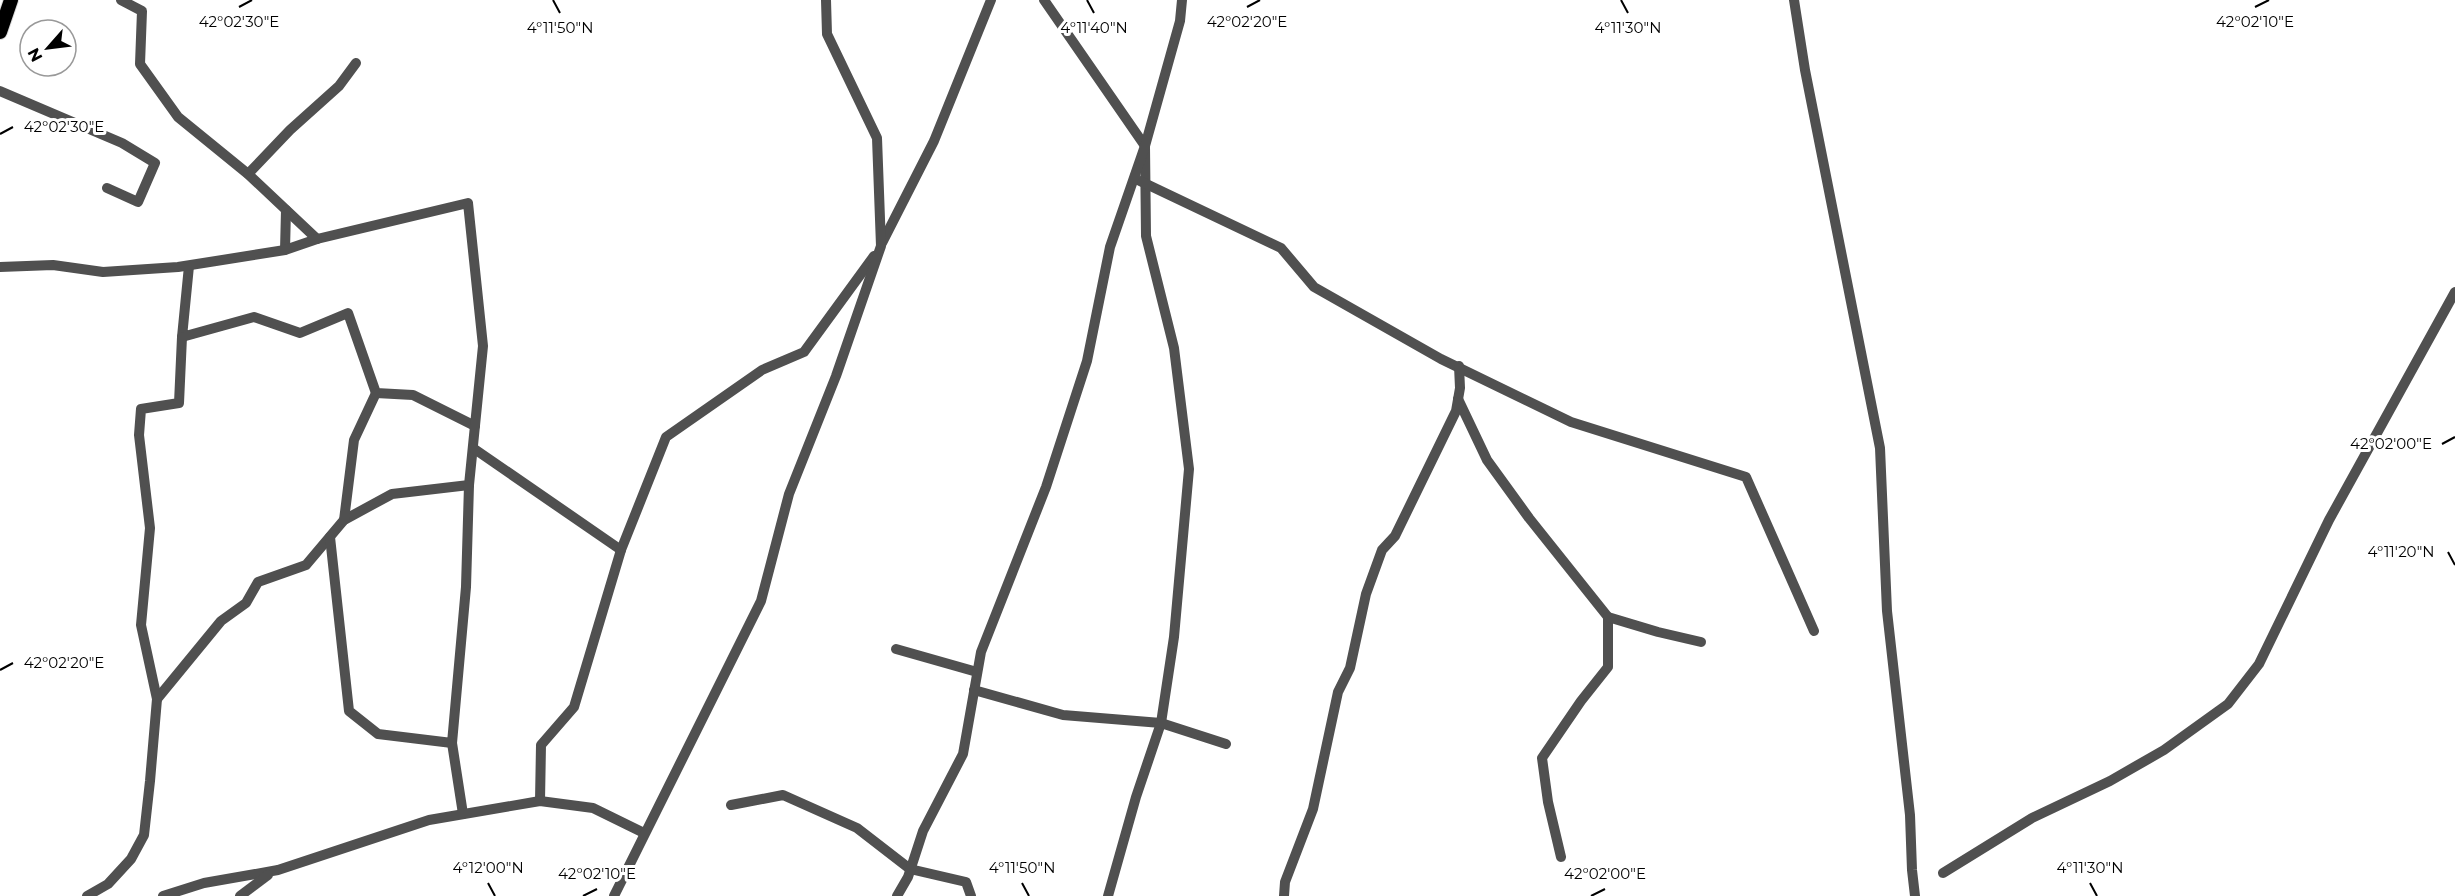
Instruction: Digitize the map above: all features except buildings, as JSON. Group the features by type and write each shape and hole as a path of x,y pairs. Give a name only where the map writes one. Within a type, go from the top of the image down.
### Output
{"main road":[{"path":"0,32 11,0"}],"street":[{"path":"121,0 142,11 140,64 178,117 248,174 317,239"},
{"path":"540,801 540,745 574,707 621,550 666,437 762,370 804,352 881,246 877,138 827,34 826,0"},
{"path":"614,896 761,601 789,494 836,376 881,246 934,141 991,0"},
{"path":"1044,0 1145,146 1146,236 1174,348 1189,470 1174,637 1161,723 1136,797 1108,896"},
{"path":"897,896 910,869 923,831 963,754 981,652 1046,487 1087,361 1110,247 1145,146 1180,21 1182,0"},
{"path":"1794,0 1805,70 1880,448 1887,611 1910,815 1915,896"},
{"path":"248,174 290,130 339,86 356,63"},
{"path":"0,91 122,143 155,163 138,202 106,188"},
{"path":"1134,178 1281,248 1314,287 1441,359 1570,422 1746,477 1814,631"},
{"path":"0,267 53,265 103,272 189,266 285,250 317,239 468,203 483,346 469,485 466,587 452,743 463,814"},
{"path":"285,250 286,210"},
{"path":"87,896 108,884 131,859 144,835 157,699 141,625 150,528 139,435 141,409 179,403 182,337 189,266"},
{"path":"1942,873 2032,818 2110,781 2164,750 2228,704 2259,664 2330,520 2455,292"},
{"path":"182,337 254,317 300,333 348,313 376,393 354,440 344,520"},
{"path":"1284,896 1286,882 1313,809 1338,693 1350,668 1366,594 1382,550 1395,536 1456,411 1459,366"},
{"path":"376,393 413,395 475,426"},
{"path":"1458,399 1487,460 1528,519 1608,617 1701,642"},
{"path":"473,448 621,550"},
{"path":"157,699 221,621 246,603 258,582 306,565 344,520 392,494 469,485"},
{"path":"330,537 349,711 378,734 452,743"},
{"path":"1561,857 1548,802 1542,758 1581,701 1608,668 1608,617"},
{"path":"896,649 977,672"},
{"path":"974,690 1063,715 1161,723 1226,744"},
{"path":"731,805 783,795 857,828 910,869 966,882 971,896"},
{"path":"240,896 260,879 278,870 429,820 540,801 593,808 644,833"},
{"path":"163,896 204,883 278,870"}]}
